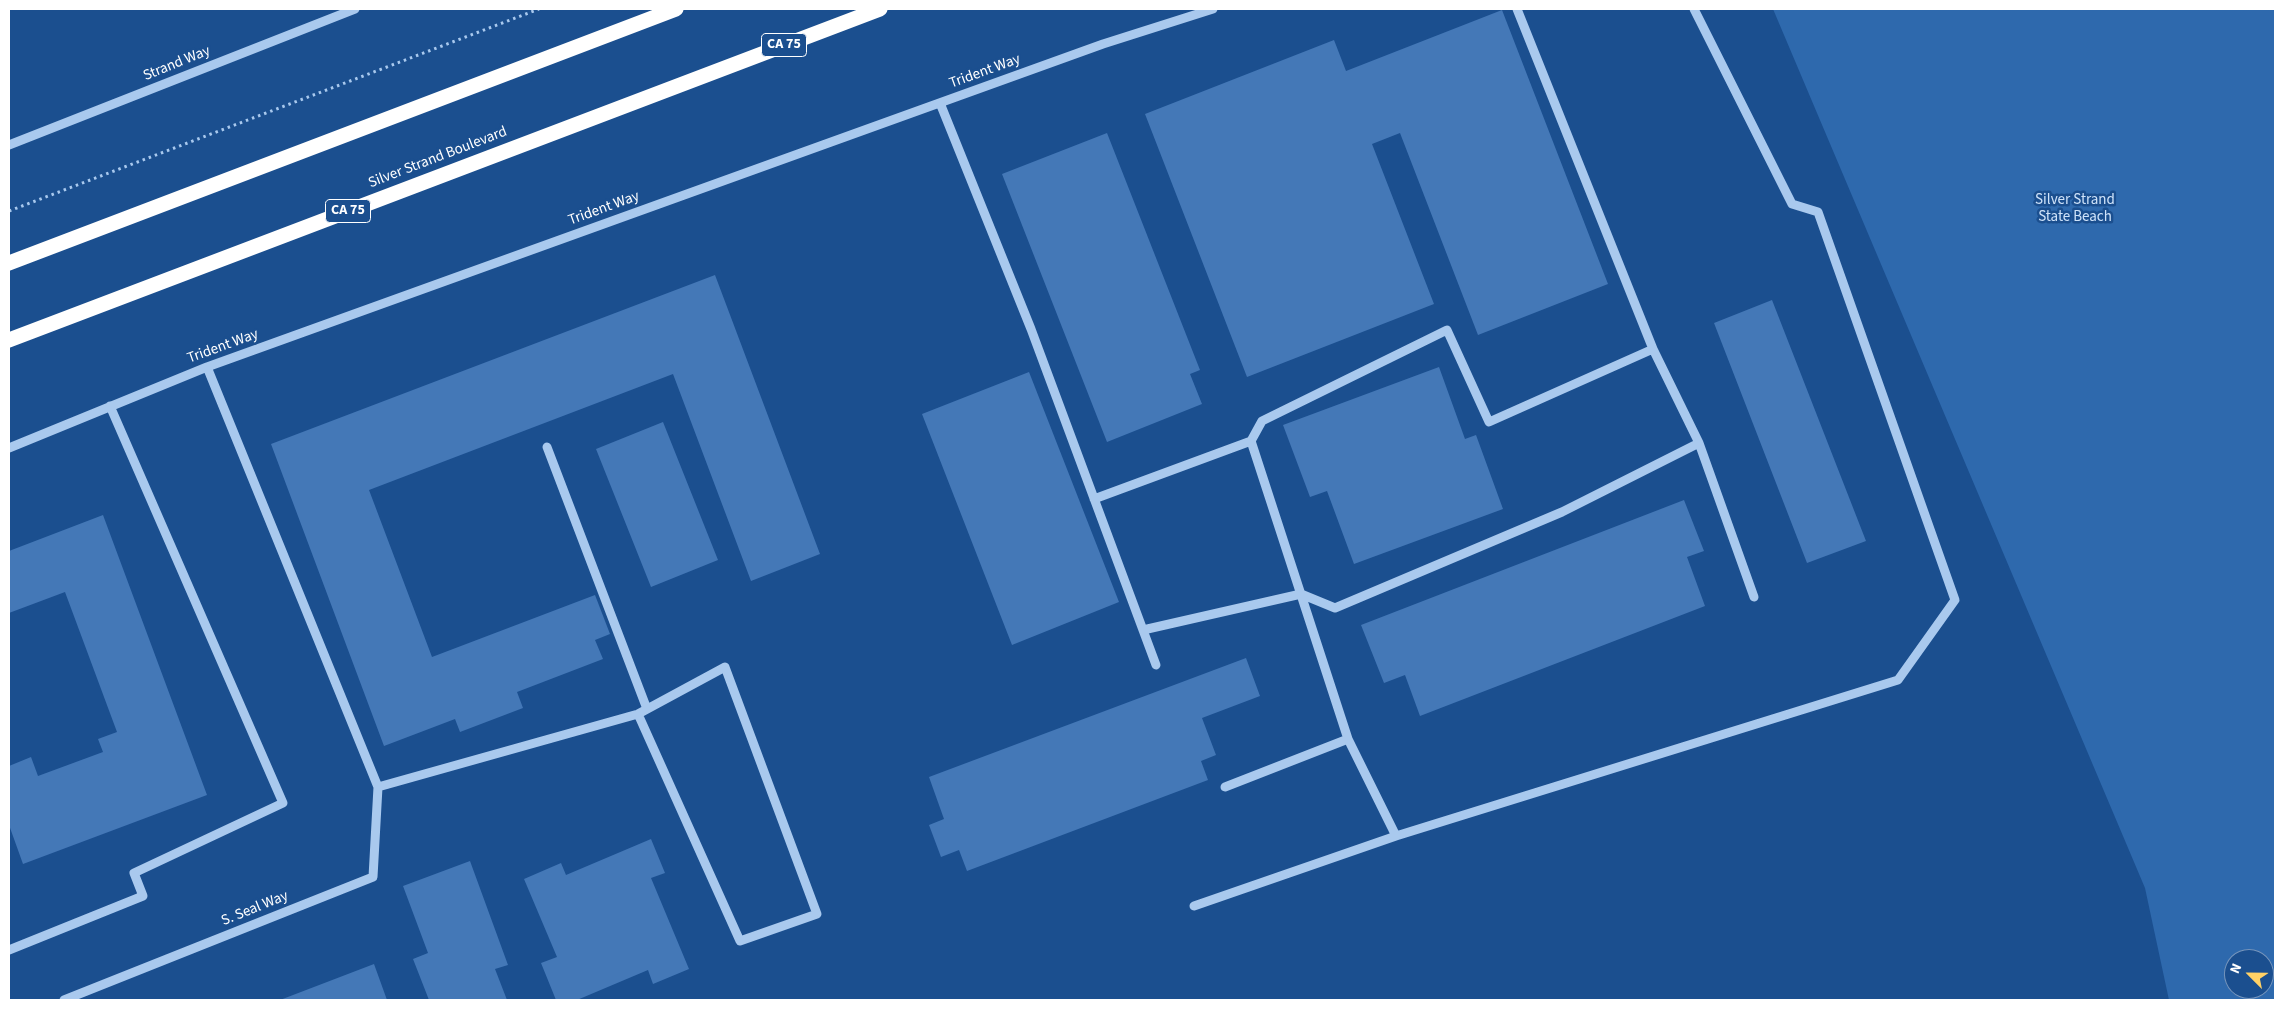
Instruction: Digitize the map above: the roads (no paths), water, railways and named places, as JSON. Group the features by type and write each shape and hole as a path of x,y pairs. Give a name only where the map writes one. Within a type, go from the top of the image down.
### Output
{"highway":[{"path":"9,263 676,9"},
{"name":"Silver Strand Boulevard","path":"9,340 880,9"}],"street":[{"name":"Strand Way","path":"9,145 355,9"},
{"name":"Trident Way","path":"9,448 207,367 1103,44 1213,9"},
{"path":"1517,9 1654,348 1699,443 1754,597"},
{"path":"1194,906 1396,836 1898,680 1955,600 1818,212 1792,204 1694,9"},
{"path":"940,103 1031,329 1156,665"},
{"path":"1094,499 1251,441 1262,421 1447,330 1489,422 1654,348"},
{"path":"207,367 378,787 638,714 725,667 817,914 740,941 638,714"},
{"path":"9,950 143,896 134,873 283,803 110,406"},
{"path":"1251,441 1348,738 1396,836"},
{"path":"1143,630 1301,594 1335,608 1562,512 1699,443"},
{"path":"547,447 647,709"},
{"path":"1225,787 1348,738"},
{"name":"S. Seal Way","path":"64,1000 373,876 378,787"}],"park label":[{"name":"Silver Strand State Beach","path":"2075,210"}]}
